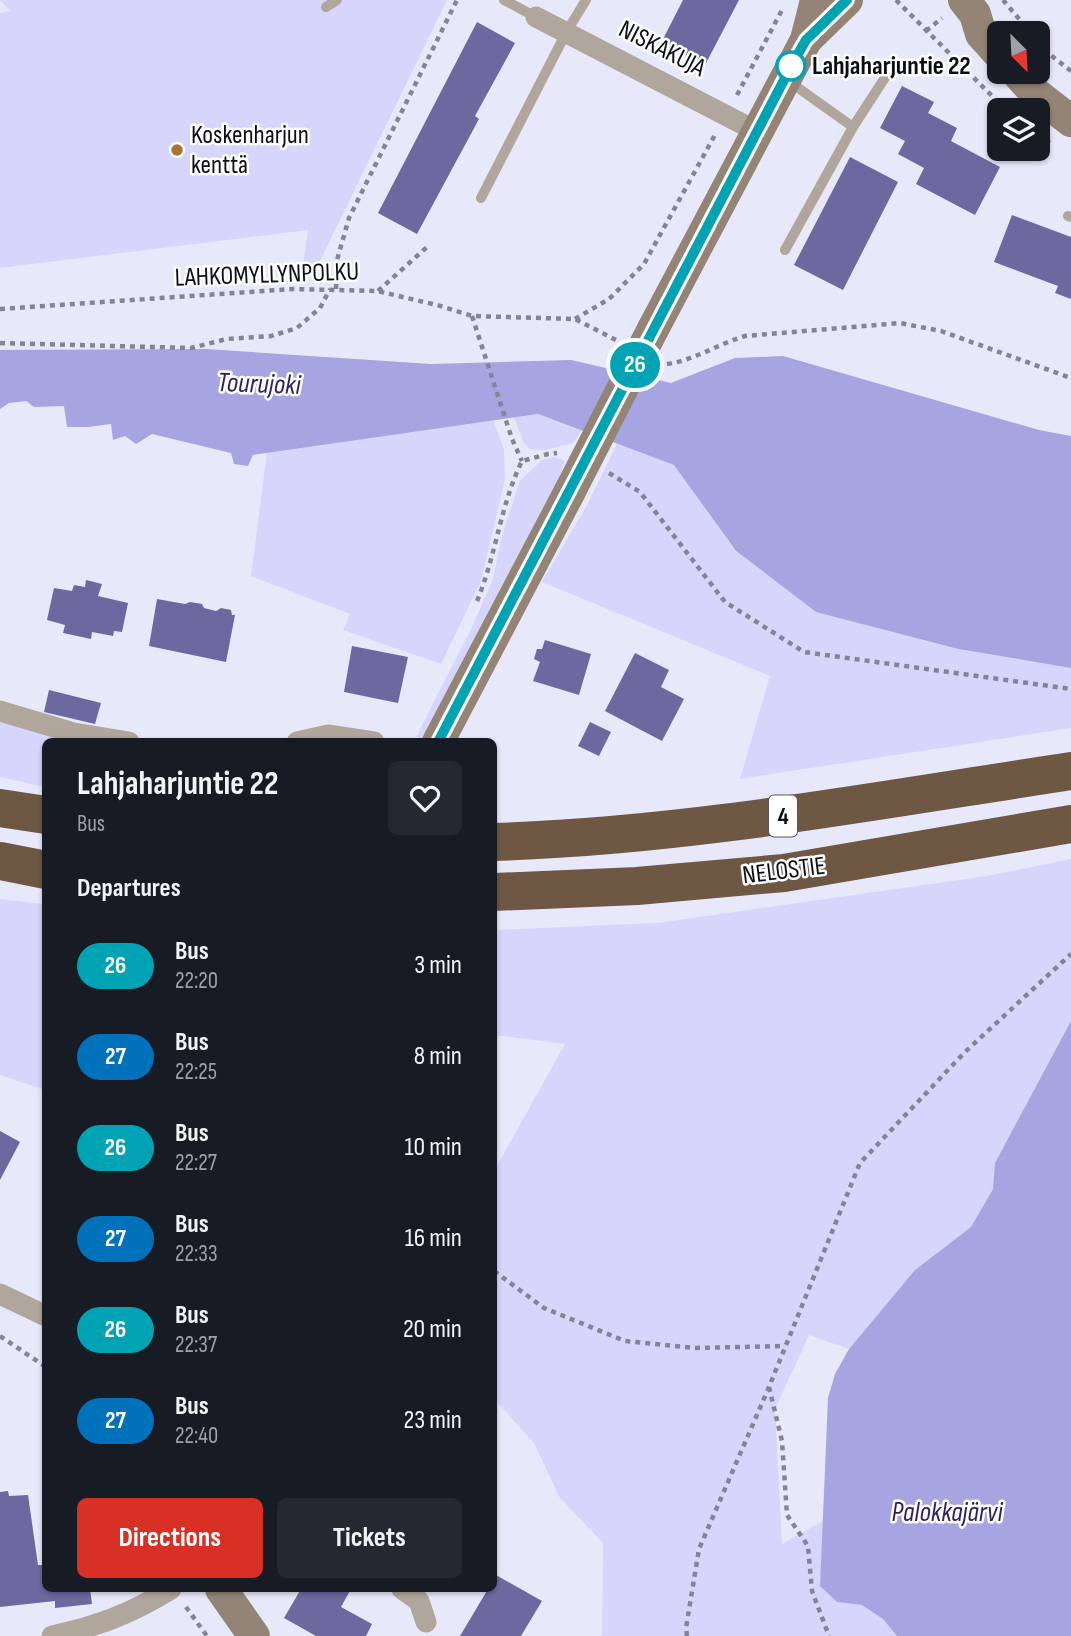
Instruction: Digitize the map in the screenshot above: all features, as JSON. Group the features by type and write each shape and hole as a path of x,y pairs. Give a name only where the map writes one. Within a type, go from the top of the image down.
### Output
{"highway":[{"name":"NELOSTIE","path":"497,842 623,836 789,815 1071,771"},
{"path":"0,808 42,814"},
{"name":"NELOSTIE","path":"497,892 637,886 785,873 1071,824"},
{"path":"0,861 42,869"}],"street":[{"path":"440,738 806,40 816,0"},
{"path":"806,40 848,0"},
{"path":"942,0 961,27 987,42"},
{"path":"964,0 975,14 987,38"},
{"name":"NISKAKUJA","path":"536,17 756,131"},
{"path":"1027,84 1071,121"},
{"path":"0,711 74,733 105,738"},
{"path":"315,738 328,735 348,738"},
{"path":"0,1294 42,1314"},
{"path":"223,1592 254,1636"},
{"path":"406,1592 419,1601 426,1622"},
{"path":"52,1636 94,1627 176,1594"}],"lane":[{"path":"326,7 337,0"},
{"name":"NISKAKUJA","path":"504,0 536,17"},
{"path":"481,198 567,31 586,0"},
{"path":"785,250 853,127 886,76"},
{"path":"784,79 853,127"}],"path":[{"path":"0,343 191,348 227,339 271,336 297,328 320,308 333,289 337,260 349,218 457,0"},
{"path":"896,0 994,98"},
{"path":"1003,0 1021,21"},
{"path":"1050,55 1071,71"},
{"path":"377,291 427,247"},
{"name":"LAHKOMYLLYNPOLKU","path":"0,309 293,289 333,289 377,291 472,316 575,319 609,299 644,264"},
{"path":"472,316 512,439 522,461"},
{"path":"724,342 746,336 900,323 941,331 1071,378"},
{"path":"477,601 487,576 510,486 522,461 548,454 569,453"},
{"path":"599,466 640,492 725,602 804,652 1071,689"},
{"path":"687,1636 699,1549 769,1387 859,1163 965,1052 1071,954"},
{"path":"497,1274 544,1308 625,1341 694,1348 785,1346"},
{"path":"0,1336 42,1364"},
{"path":"769,1387 782,1441 787,1515 808,1546 812,1591 829,1636"},
{"path":"176,1594 207,1636"}],"shaded area":[{"name":"Koskenharjun kenttä","path":"0,0 447,0 320,261 301,278 308,230 0,268 0,13 10,11"},
{"path":"537,414 581,430 574,443 544,450 530,449 524,443 514,417"},
{"path":"493,420 504,450 505,479 481,581 441,664 343,630 350,614 251,576 267,452"},
{"path":"617,444 675,465 735,551 815,611 956,649 1071,668 1071,728 740,779 770,676 542,582 587,505"},
{"path":"555,457 565,461 555,489 433,727 422,738 416,737 472,627 493,579 503,532 520,481 542,460"},
{"path":"0,722 55,738 42,738 42,786 0,777"},
{"path":"1071,859 1071,1206 993,1189 971,1227 915,1270 849,1349 809,1335 775,1409 782,1544 823,1521 821,1586 837,1602 862,1605 883,1619 897,1636 602,1636 603,1543 560,1498 534,1443 497,1402 497,1166 565,1044 497,1035 497,930 657,923 987,876"},
{"path":"0,899 42,904 42,1089 0,1075"}],"water":[{"name":"Tourujoki","path":"206,349 431,364 571,360 671,383 735,358 783,356 1039,430 1071,436 1071,668 958,649 816,612 736,551 674,465 538,414 253,455 248,466 234,464 231,453 152,434 136,444 125,436 113,440 111,424 67,427 64,406 34,407 26,401 9,403 0,409 0,350"},
{"name":"Palokkajärvi","path":"1071,1021 1071,1636 897,1636 883,1619 862,1605 837,1602 820,1586 828,1398 835,1374 849,1349 915,1270 971,1227 993,1189 995,1163"}],"building":[{"path":"683,0 739,0 705,65 661,43"},
{"path":"477,22 515,43 475,116 479,119 417,234 378,213"},
{"path":"902,86 934,102 928,113 957,128 951,141 1000,167 975,215 916,184 924,168 898,154 905,141 880,128"},
{"path":"850,157 898,182 843,290 794,265"},
{"path":"1012,215 1071,237 1071,299 1055,293 1058,286 994,262"},
{"path":"86,580 102,584 98,596 128,603 122,632 114,631 113,636 92,632 91,639 63,633 65,625 47,620 54,588 72,591 74,585 85,587"},
{"path":"157,599 202,604 204,608 216,611 221,608 231,610 232,615 235,615 226,662 149,646"},
{"path":"545,640 591,654 579,695 533,681 540,662 534,659 537,649 542,649"},
{"path":"352,646 408,657 398,703 344,692"},
{"path":"635,653 669,670 661,687 684,699 662,741 605,711"},
{"path":"49,690 101,703 95,724 44,712"},
{"path":"590,722 611,732 599,756 578,746"},
{"path":"0,1131 20,1142 0,1180"},
{"path":"8,1491 9,1496 28,1495 38,1565 42,1565 42,1592 90,1592 92,1604 55,1608 55,1601 0,1607 0,1492"},
{"path":"497,1576 542,1601 521,1636 460,1636 486,1592 497,1592"},
{"path":"299,1592 349,1592 341,1607 372,1624 366,1636 316,1636 284,1618"}],"bus line":[{"name":"26","path":"440,738 795,59 806,40 847,0"}],"place":[{"name":"Lahjaharjuntie 22","path":"791,66"},
{"name":"Koskenharjun kenttä","path":"177,150"}]}
